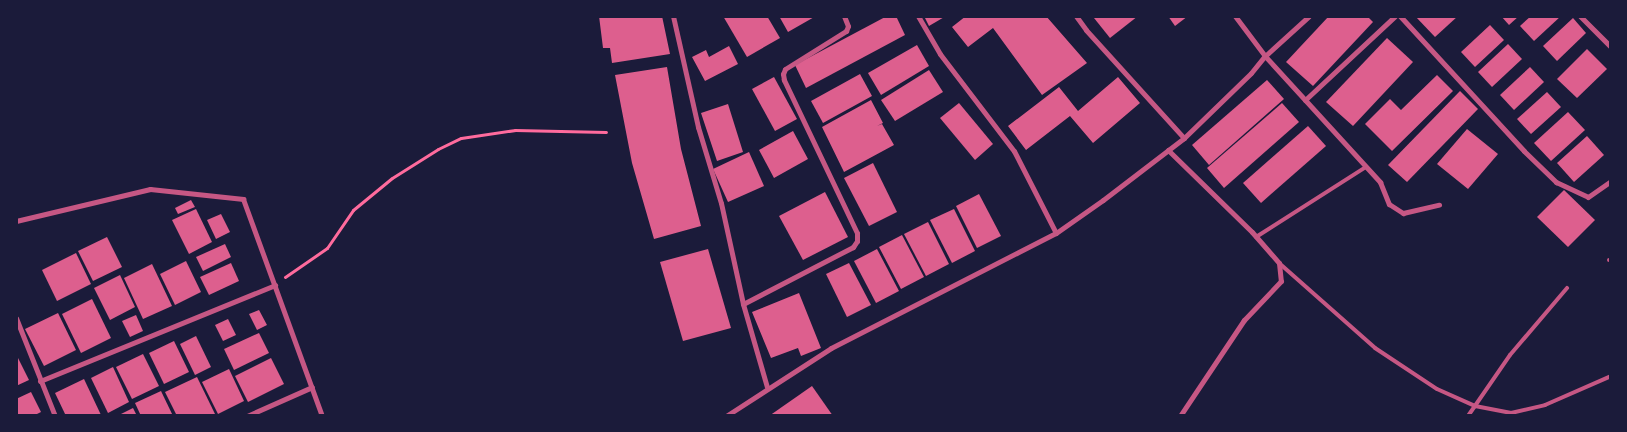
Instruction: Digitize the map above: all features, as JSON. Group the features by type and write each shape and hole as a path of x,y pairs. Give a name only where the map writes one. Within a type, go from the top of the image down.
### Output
{"street":[{"path":"673,16 698,127 721,203 743,304 767,387"},
{"path":"743,304 853,247 858,241 857,234 784,80 783,74 786,69 846,31 848,26 844,16"},
{"path":"918,16 940,54 1014,151 1056,233"},
{"path":"1076,16 1184,138"},
{"path":"1235,16 1265,56 1380,182 1389,204 1402,213 1439,205"},
{"path":"726,416 767,387 831,348 1056,233 1103,200 1184,138 1251,73 1265,56 1309,16"},
{"path":"1305,100 1395,16"},
{"path":"1400,16 1524,152 1556,182 1588,197 1611,180"},
{"path":"1580,16 1611,47"},
{"path":"1168,150 1279,263 1281,281 1244,320 1180,416"},
{"path":"16,221 150,190 243,199 322,416"},
{"path":"40,381 275,285"},
{"path":"16,318 40,381 56,416"},
{"path":"247,416 312,387"}],"lane":[{"path":"1256,238 1366,167"},
{"path":"1279,263 1375,348 1437,389 1476,406 1511,413 1545,405 1611,376"},
{"path":"1468,416 1510,355 1567,288"}],"path":[{"path":"275,285 327,248 353,210 392,178 461,138 515,130 606,132"}],"building":[{"path":"599,16 662,16 670,54 612,63 610,48 603,48"},
{"path":"723,16 767,16 780,38 747,57"},
{"path":"779,16 816,16 788,32"},
{"path":"887,16 896,16 905,35 806,88 795,65"},
{"path":"924,16 946,16 929,26"},
{"path":"966,16 1046,16 1087,63 1042,95 993,28 968,47 952,27"},
{"path":"1096,16 1138,16 1110,38 1094,18"},
{"path":"1168,16 1188,16 1175,26"},
{"path":"1329,16 1367,16 1373,22 1313,86 1286,62"},
{"path":"1415,16 1458,16 1435,37"},
{"path":"1501,16 1519,16 1509,25"},
{"path":"1531,16 1561,16 1534,41 1520,26"},
{"path":"1573,18 1586,33 1557,61 1543,46"},
{"path":"1490,25 1504,40 1475,67 1461,52"},
{"path":"1387,38 1413,62 1353,126 1326,102"},
{"path":"1508,44 1522,59 1492,87 1478,72"},
{"path":"917,45 929,66 881,95 868,73"},
{"path":"729,46 738,64 705,81 692,57 706,50 709,57"},
{"path":"1587,49 1607,69 1577,98 1557,79"},
{"path":"667,67 681,149 701,226 654,239 632,163 615,75"},
{"path":"1530,67 1544,82 1514,110 1500,95"},
{"path":"929,70 943,92 895,121 881,100"},
{"path":"860,74 872,96 823,123 811,101"},
{"path":"1437,75 1453,91 1392,151 1365,124 1390,99 1401,110"},
{"path":"774,77 797,119 775,131 752,89"},
{"path":"1118,77 1140,103 1093,143 1070,116 1026,150 1008,126 1059,87 1078,111"},
{"path":"1267,80 1284,99 1209,165 1192,145"},
{"path":"1460,91 1478,109 1407,182 1388,165"},
{"path":"1547,92 1561,107 1531,134 1517,119"},
{"path":"871,100 883,123 877,126 882,124 894,145 844,172 822,127"},
{"path":"959,103 993,144 975,160 940,118"},
{"path":"1282,103 1299,122 1224,188 1207,168"},
{"path":"728,104 743,152 717,161 701,113"},
{"path":"1568,112 1585,130 1551,161 1534,143"},
{"path":"1308,126 1326,146 1261,203 1243,183"},
{"path":"1467,129 1498,154 1468,189 1437,164"},
{"path":"793,131 808,159 774,178 759,150"},
{"path":"1587,136 1604,155 1574,182 1557,163"},
{"path":"749,152 764,186 728,202 713,169"},
{"path":"873,163 897,212 869,226 844,178"},
{"path":"1564,190 1595,220 1568,247 1537,217"},
{"path":"825,192 848,237 803,260 779,216"},
{"path":"979,194 1001,236 977,248 956,206"},
{"path":"191,200 195,207 178,214 175,208"},
{"path":"196,209 212,242 189,254 172,220"},
{"path":"954,209 975,251 952,263 930,220"},
{"path":"221,214 230,232 216,239 207,220"},
{"path":"928,222 949,264 926,276 904,234"},
{"path":"902,235 924,277 901,289 879,247"},
{"path":"107,237 122,267 93,281 78,251"},
{"path":"225,244 231,257 203,271 196,257"},
{"path":"708,249 731,328 683,341 660,262"},
{"path":"877,249 899,291 876,303 854,261"},
{"path":"76,253 91,284 57,301 42,270"},
{"path":"186,261 201,292 175,305 160,274"},
{"path":"231,263 239,281 209,295 200,277"},
{"path":"849,263 871,305 847,317 826,274"},
{"path":"152,264 172,306 143,319 124,278"},
{"path":"120,275 135,307 110,320 94,288"},
{"path":"799,293 821,348 801,356 798,348 771,358 752,312"},
{"path":"92,299 111,338 81,353 62,314"},
{"path":"259,310 267,325 257,330 249,314"},
{"path":"58,313 76,350 44,366 25,329"},
{"path":"136,315 143,331 130,337 122,321"},
{"path":"228,319 236,335 223,341 215,325"},
{"path":"259,333 269,353 234,370 224,349"},
{"path":"196,336 211,367 195,375 180,344"},
{"path":"174,341 189,372 164,384 149,353"},
{"path":"16,354 29,380 16,386"},
{"path":"143,354 159,386 132,399 116,367"},
{"path":"271,358 284,384 248,402 235,376"},
{"path":"113,367 129,402 108,413 91,378"},
{"path":"229,369 244,401 218,414 202,382"},
{"path":"197,377 215,414 177,416 165,392"},
{"path":"84,379 101,415 66,416 55,393"},
{"path":"812,386 833,416 769,416"},
{"path":"161,391 173,416 141,416 135,403"},
{"path":"31,392 41,412 33,416 16,416 16,399"},
{"path":"133,408 137,416 117,416"}]}
